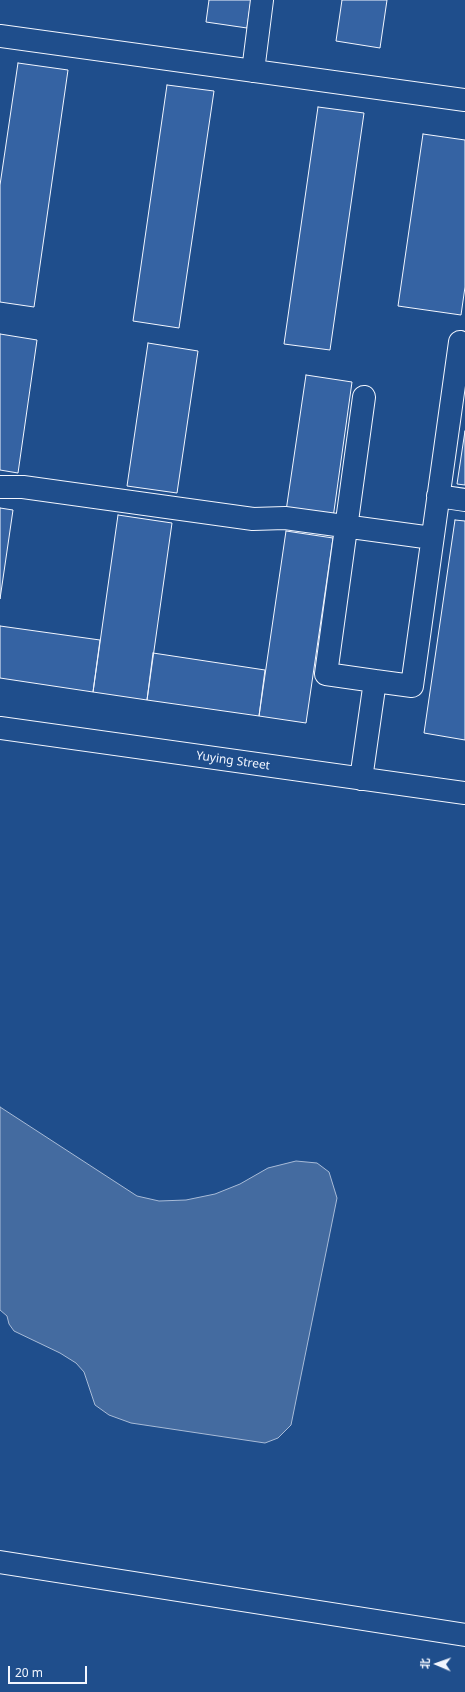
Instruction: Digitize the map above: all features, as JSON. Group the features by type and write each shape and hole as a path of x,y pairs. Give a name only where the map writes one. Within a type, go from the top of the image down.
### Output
{"street":[{"path":"254,71 262,0"},
{"path":"0,36 465,100"},
{"path":"364,397 326,674 412,686 460,342"},
{"path":"0,487 23,487 253,519 285,518 432,538"},
{"path":"438,496 465,500"},
{"path":"361,779 375,681"},
{"name":"Yuying Street","path":"0,728 465,793"},
{"path":"0,1562 465,1635"}],"water":[{"path":"0,1107 137,1196 159,1201 186,1200 215,1194 240,1184 268,1168 296,1161 317,1163 329,1172 337,1198 291,1425 278,1438 265,1443 131,1423 109,1415 95,1405 84,1372 76,1363 60,1353 14,1331 9,1324 7,1316 0,1310"}],"building":[{"path":"209,0 251,0 247,28 206,22"},
{"path":"342,0 387,0 380,48 336,41"},
{"path":"18,63 68,70 34,307 0,302 0,185"},
{"path":"167,85 214,91 179,328 133,321"},
{"path":"318,107 364,113 330,350 284,344"},
{"path":"423,134 465,140 465,287 461,315 398,306"},
{"path":"0,334 37,340 18,473 0,470"},
{"path":"148,343 198,351 177,493 127,486"},
{"path":"306,375 352,382 333,518 286,511"},
{"path":"465,431 465,485 457,484"},
{"path":"0,508 13,510 0,599"},
{"path":"118,515 172,523 147,700 93,692"},
{"path":"455,520 465,521 465,740 424,733"},
{"path":"286,531 333,538 306,723 259,716"},
{"path":"0,626 100,640 93,692 0,678"},
{"path":"153,653 265,670 259,716 147,700"}]}
